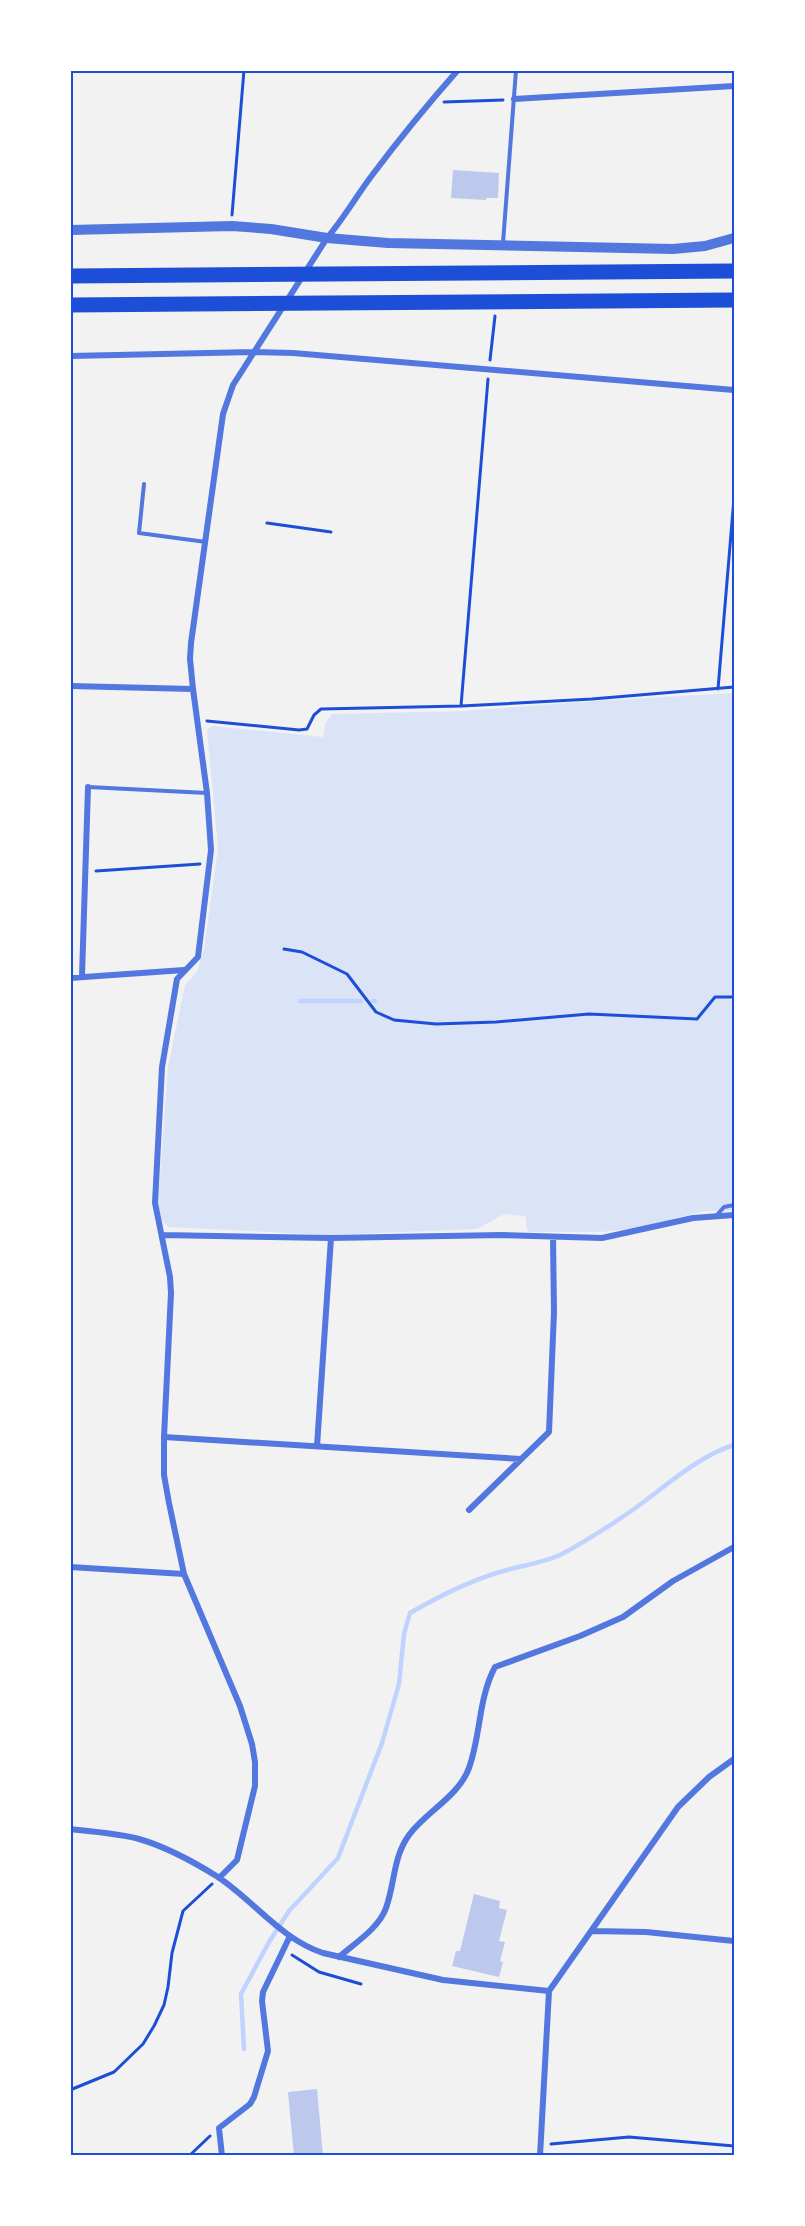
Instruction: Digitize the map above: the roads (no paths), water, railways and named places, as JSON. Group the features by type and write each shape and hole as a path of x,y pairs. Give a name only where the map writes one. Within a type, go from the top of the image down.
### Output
{"highway":[{"path":"70,276 735,271"},
{"path":"70,305 735,300"}],"street":[{"path":"219,1878 237,1860 255,1786 255,1762 240,1706 184,1574 164,1475 171,1293 155,1203 162,1066 177,979 198,957 210,863 211,834 196,720 190,659 191,643 226,403 233,385 327,238 345,216 372,175 429,102 458,70"},
{"path":"514,99 735,86"},
{"path":"70,230 232,226 388,243 673,249 705,246 735,238"},
{"path":"70,356 254,352 489,368 735,390"},
{"path":"70,686 193,689"},
{"path":"82,976 88,787"},
{"path":"70,978 184,970"},
{"path":"162,1235 331,1238 453,1235 615,1237 679,1220 735,1215"},
{"path":"470,1510 549,1432 554,1312 553,1237"},
{"path":"317,1446 331,1238"},
{"path":"164,1437 521,1459"},
{"path":"339,1957 378,1922 386,1910 399,1848 411,1832 464,1780 470,1766 487,1682 495,1667 580,1636 623,1617 673,1581 735,1547"},
{"path":"70,1567 184,1574"},
{"path":"540,2156 549,1991 678,1807 709,1777 735,1759"},
{"path":"70,1829 139,1839 168,1850 219,1878 290,1936 307,1947 339,1957 443,1980 549,1991"},
{"path":"592,1931 646,1932 735,1941"},
{"path":"222,2156 219,2128 250,2104 254,2097 268,2051 263,1992 290,1936"}],"lane":[{"path":"503,244 516,70"},
{"path":"144,484 139,533 206,542"},
{"path":"88,787 207,793"},
{"path":"716,1215 724,1207 735,1205"}],"waterway":[{"path":"300,1001 361,1001"},
{"path":"244,2049 241,1994 289,1911 338,1858 382,1743 399,1684 404,1634 410,1613 482,1578 560,1555 634,1509 695,1464 734,1445"}]}
